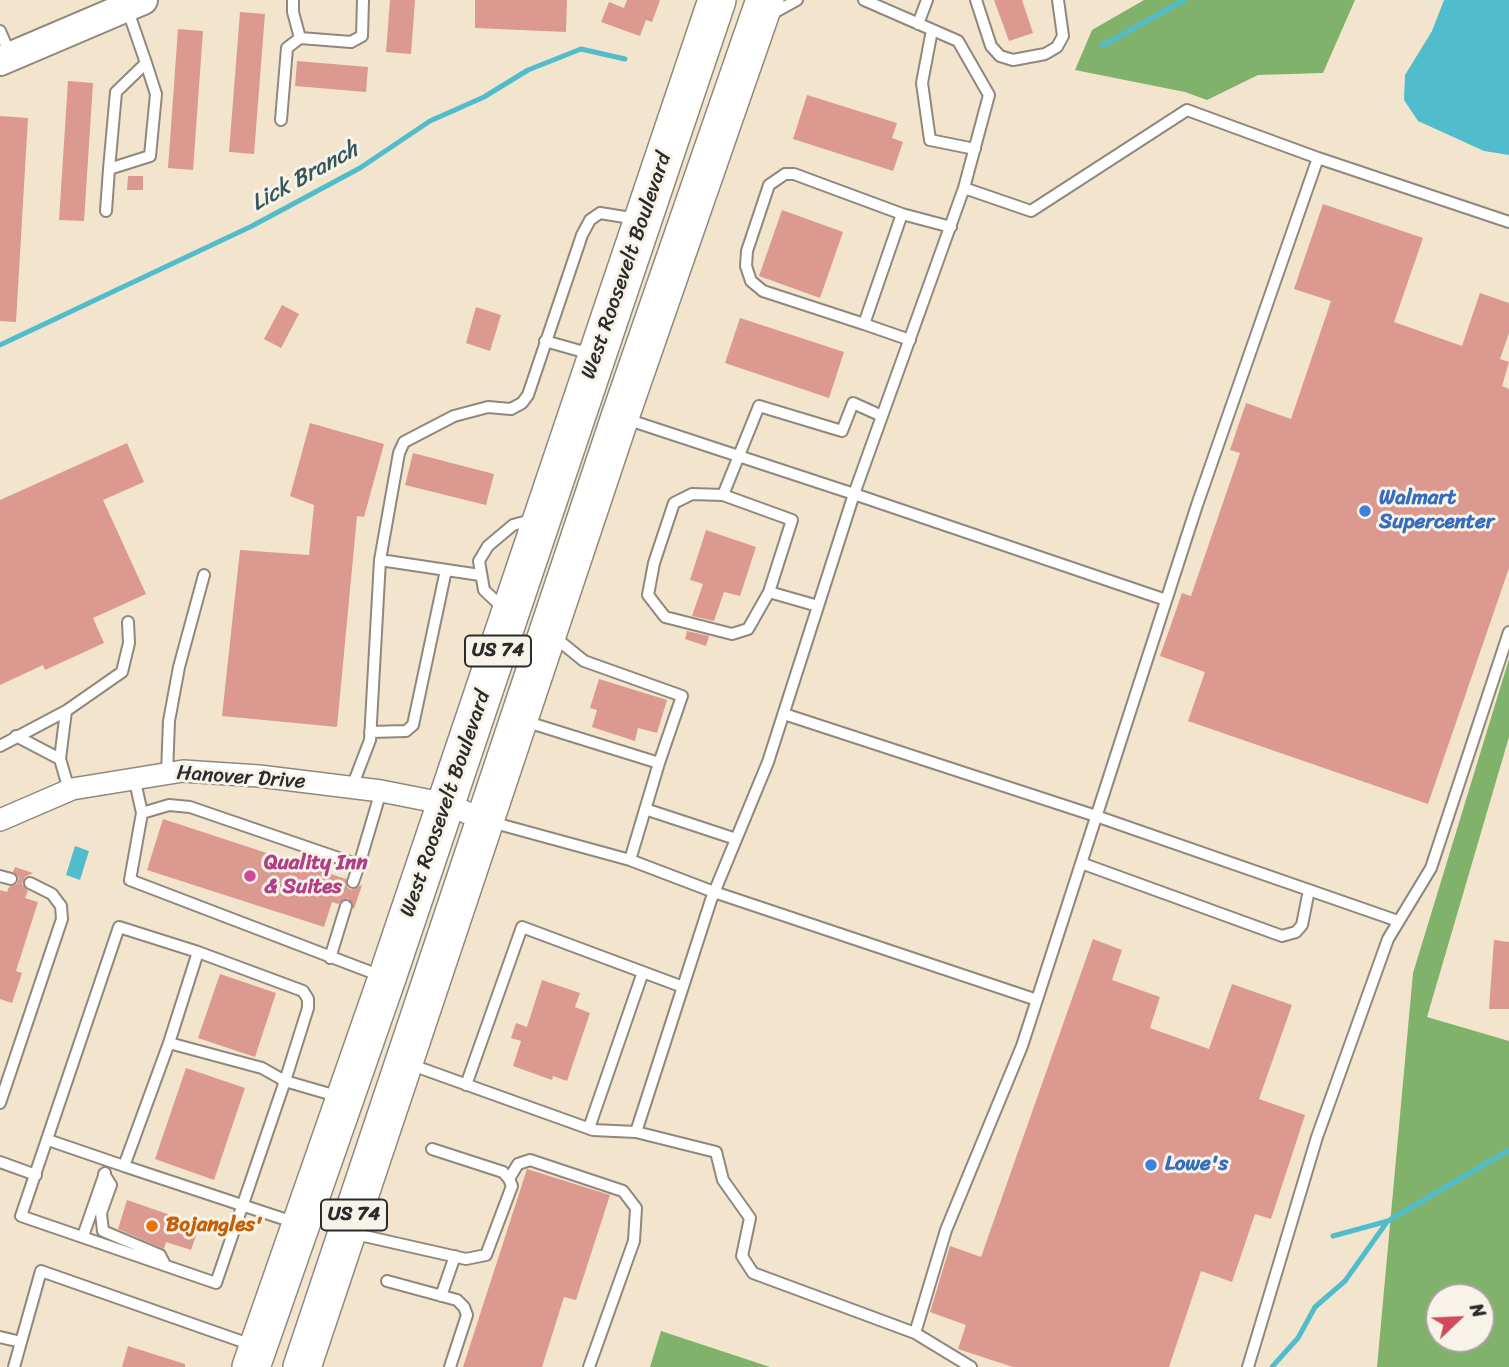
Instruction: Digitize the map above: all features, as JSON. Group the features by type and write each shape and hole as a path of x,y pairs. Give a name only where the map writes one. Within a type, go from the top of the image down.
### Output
{"highway":[{"name":"West Roosevelt Boulevard","path":"266,1360 302,1224 447,804 717,0"},
{"name":"West Roosevelt Boulevard","path":"302,1367 547,631 762,10"}],"street":[{"path":"6,59 131,2"},
{"name":"Hanover Drive","path":"0,820 69,790 167,773 211,771 380,790 447,804 484,820"}],"lane":[{"path":"293,0 293,12 300,38"},
{"path":"281,120 287,48 300,38 351,41 362,36 363,0"},
{"path":"762,10 797,0"},
{"path":"636,1132 714,892 768,762 854,494 951,227 989,95 958,41 864,0"},
{"path":"918,24 927,0"},
{"path":"976,0 990,46 1000,56 1013,60 1045,54 1057,47 1063,36 1058,0"},
{"path":"109,169 150,156 156,94 131,2"},
{"path":"932,30 922,83 930,140 975,149"},
{"path":"0,31 6,59"},
{"path":"106,211 116,93 146,63"},
{"path":"964,188 1031,211 1187,110 1318,158 1509,222"},
{"path":"915,1333 946,1230 1017,1058 1166,600 1318,158"},
{"path":"909,341 763,291 751,281 746,266 747,251 765,198 776,178 794,174 902,214 951,227"},
{"path":"352,787 370,732 380,560 399,453 404,442 454,416 488,407 511,409 522,403 582,235 590,220 600,213 643,220"},
{"path":"864,324 902,214"},
{"path":"545,341 597,355"},
{"path":"723,495 759,406 842,431 853,403 882,416"},
{"path":"620,417 1166,600"},
{"path":"692,494 723,495 792,520 769,592 748,629 732,634 665,617 648,595 654,563 674,503 692,494"},
{"path":"510,615 484,590 479,561 498,536 513,525 524,522 540,526"},
{"path":"380,560 480,575"},
{"path":"370,732 406,732 413,725 446,570"},
{"path":"167,773 169,721 179,667 204,575"},
{"path":"769,592 818,606"},
{"path":"0,746 66,711 121,672 130,643 128,622"},
{"path":"547,631 584,661 682,696 630,860"},
{"path":"1248,1367 1317,1137 1388,939 1432,868 1509,632"},
{"path":"66,711 60,759 69,790"},
{"path":"783,714 1096,816 1398,921"},
{"path":"518,719 659,763"},
{"path":"16,736 60,759"},
{"path":"134,778 142,813 130,880 387,978"},
{"path":"353,882 380,790"},
{"path":"142,813 169,805 190,807 359,864"},
{"path":"645,809 736,839"},
{"path":"484,820 630,860 714,892 1037,999"},
{"path":"1081,863 1282,936 1296,932 1302,925 1310,890"},
{"path":"0,1103 62,919 61,906 52,894 30,883"},
{"path":"330,958 346,906"},
{"path":"119,927 198,952 303,990 309,1008 216,1283 21,1216 119,927"},
{"path":"466,1084 522,928 683,987"},
{"path":"124,1166 169,1043 198,952"},
{"path":"589,1128 643,972"},
{"path":"169,1043 262,1068 285,1081 346,1099"},
{"path":"403,1062 589,1128 636,1132 716,1152 723,1180 750,1219 741,1256 753,1273 915,1333 971,1367"},
{"path":"48,1140 242,1207 302,1224"},
{"path":"348,1233 466,1259 485,1255 512,1186 509,1179 503,1172 432,1149"},
{"path":"83,1236 109,1160"},
{"path":"509,1179 518,1164 530,1160 623,1191 636,1208 634,1241 589,1367"},
{"path":"0,1162 36,1175"},
{"path":"104,1174 111,1185 100,1213 103,1231 160,1255 165,1265"},
{"path":"441,1296 455,1256"},
{"path":"14,1367 41,1271 266,1360"},
{"path":"387,1281 457,1300 467,1315 450,1367"},
{"path":"0,1337 21,1342"}],"green space":[{"path":"1144,0 1355,0 1323,73 1258,75 1207,100 1185,92 1075,70 1092,30"},
{"path":"1509,659 1509,737 1427,1017 1509,1041 1509,1367 1377,1367 1413,973"},
{"path":"661,1331 770,1367 650,1367"}],"water":[{"path":"1444,0 1509,0 1509,155 1484,151 1418,121 1404,100 1405,75 1432,31"},
{"path":"75,846 89,851 80,880 66,875"}],"building":[{"path":"390,0 415,0 411,54 386,52"},
{"path":"475,0 567,0 566,32 475,28"},
{"path":"627,0 660,0 652,22 646,20 640,36 601,22 609,2 624,8"},
{"path":"994,0 1022,0 1033,33 1009,41"},
{"path":"240,12 265,14 254,154 229,152"},
{"path":"178,29 203,31 193,170 168,168"},
{"path":"297,61 368,67 366,92 295,86"},
{"path":"68,81 93,83 84,221 59,220"},
{"path":"807,95 897,123 892,138 903,142 893,171 793,139"},
{"path":"0,116 28,118 16,322 0,321"},
{"path":"128,176 143,176 143,190 127,190"},
{"name":"Walmart Supercenter","path":"1323,204 1423,238 1394,322 1462,346 1480,293 1509,303 1509,333 1500,359 1509,362 1502,386 1509,389 1509,568 1428,804 1188,721 1205,672 1160,656 1182,593 1191,596 1240,453 1230,450 1246,403 1291,419 1331,301 1294,289"},
{"path":"782,210 843,232 820,298 759,276"},
{"path":"282,305 299,314 281,348 264,339"},
{"path":"476,307 501,315 490,351 466,343"},
{"path":"740,318 844,352 829,398 725,363"},
{"path":"310,423 384,444 364,517 357,516 337,727 222,716 240,550 309,555 314,505 290,496"},
{"path":"127,443 144,482 103,500 146,594 93,618 104,643 45,670 43,665 0,685 0,500"},
{"path":"413,453 494,474 486,505 405,485"},
{"path":"706,530 756,547 740,596 724,592 714,621 692,616 703,584 690,580"},
{"path":"687,631 709,636 706,646 685,639"},
{"path":"599,679 667,700 657,733 638,728 635,741 592,727 597,710 590,708"},
{"name":"Quality Inn & Suites","path":"163,819 346,879 347,887 351,890 362,885 354,909 348,898 338,904 332,902 324,927 147,870"},
{"path":"15,867 33,873 25,877 22,884 28,891 25,898 38,902 16,971 22,973 12,1003 0,999 0,890 7,892 9,887 17,884 19,878 13,872"},
{"name":"Lowe's","path":"1093,939 1122,950 1112,980 1160,997 1150,1028 1209,1049 1232,984 1292,1005 1259,1099 1305,1115 1271,1219 1255,1214 1232,1282 1201,1271 1169,1367 1013,1367 958,1349 966,1325 930,1312 950,1246 981,1257"},
{"path":"1494,940 1509,942 1509,1009 1489,1009"},
{"path":"220,974 276,993 255,1057 198,1038"},
{"path":"542,980 580,993 575,1007 590,1013 567,1081 553,1076 552,1080 513,1066 521,1041 511,1038 516,1023 527,1027"},
{"path":"186,1068 245,1088 214,1180 155,1159"},
{"path":"527,1169 610,1195 576,1300 564,1297 542,1367 463,1367"},
{"name":"Bojangles'","path":"127,1200 176,1217 174,1222 198,1230 191,1250 166,1242 164,1249 118,1229"},
{"path":"128,1346 185,1364 185,1367 122,1367"}],"waterway":[{"name":"Lick Branch","path":"1102,46 1184,0"},
{"name":"Lick Branch","path":"0,345 252,226 360,168 430,121 484,97 528,70 581,49 625,59"},
{"path":"1333,1236 1388,1221 1509,1150"},
{"path":"1272,1367 1298,1338 1315,1307 1345,1281 1387,1222"}],"place":[{"name":"Walmart Supercenter","path":"1365,511"},
{"name":"Quality Inn & Suites","path":"250,876"},
{"name":"Lowe's","path":"1151,1165"},
{"name":"Bojangles'","path":"152,1226"}]}
